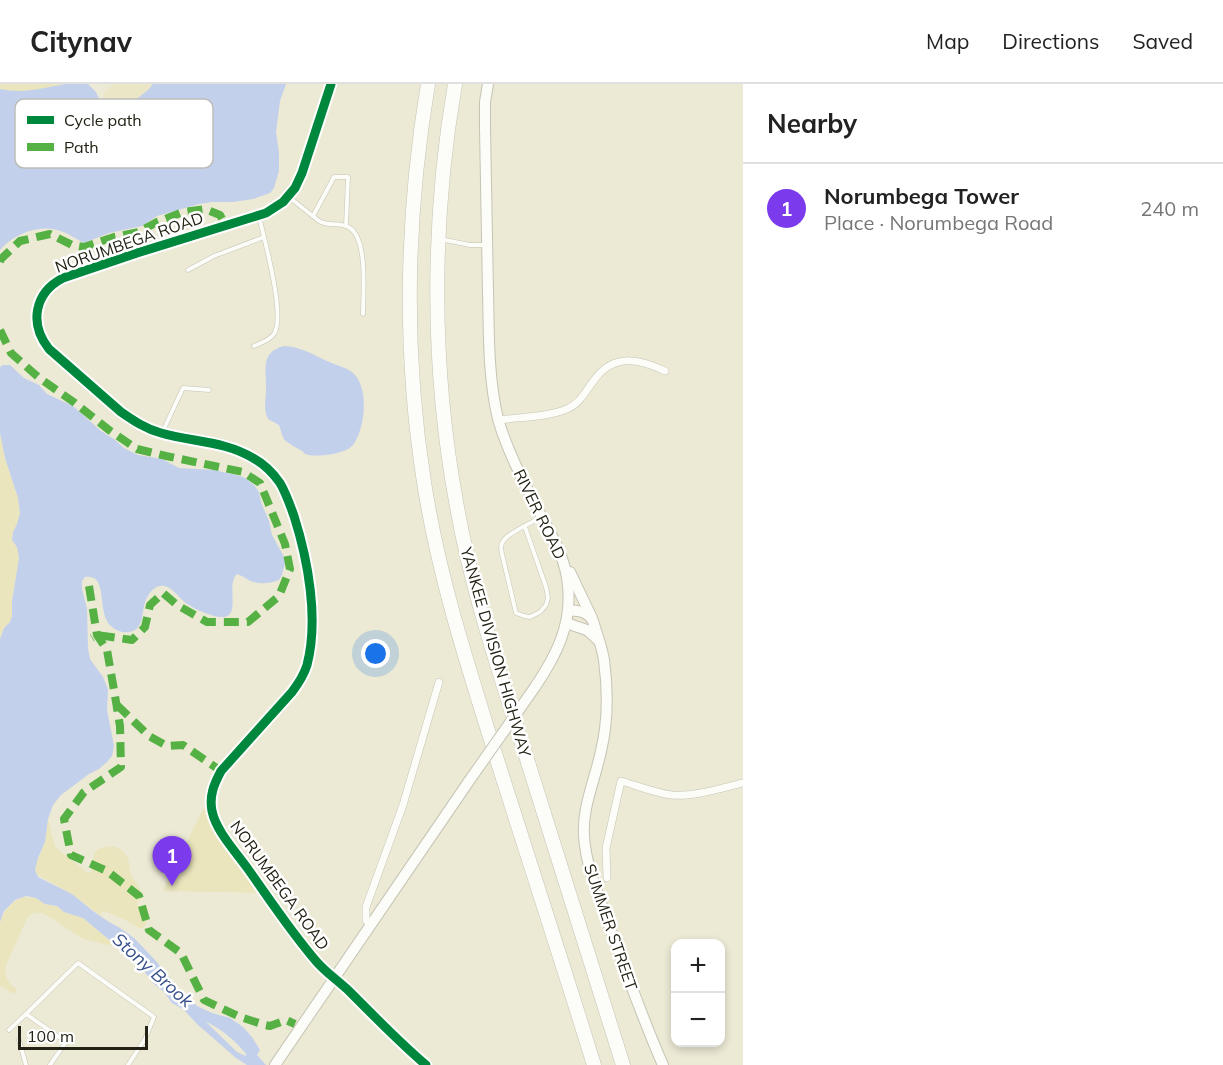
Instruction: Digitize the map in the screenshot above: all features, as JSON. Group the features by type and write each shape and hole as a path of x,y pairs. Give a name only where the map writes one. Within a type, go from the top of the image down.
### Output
{"highway":[{"name":"YANKEE DIVISION HIGHWAY","path":"428,84 415,177 410,273 413,387 424,484 436,548 456,626 594,1065"},
{"name":"YANKEE DIVISION HIGHWAY","path":"455,84 446,143 439,239 438,311 442,399 449,461 463,540 489,638 623,1065"},
{"path":"441,197 454,152 464,84"}],"main road":[{"name":"RIVER ROAD","path":"277,1063 535,687 556,654 566,623 568,579 561,556 510,453 494,396 490,353 484,114 488,84"},
{"name":"SUMMER STREET","path":"561,556 593,621 604,659 606,681 606,712 601,753 586,803 585,849 603,908 646,1028 663,1065"},
{"path":"568,610 584,612 593,621"},
{"path":"566,623 586,630 600,643"}],"street":[{"name":"NORUMBEGA ROAD","path":"331,84 302,173 289,197 275,208 259,216 72,274 54,283 42,297 37,325 49,349 121,412 142,426 162,433 210,442 236,450 266,466 281,484 296,523 305,559 311,615 311,645 306,668 292,693 221,771 215,781 211,802 212,812 221,832 300,942 322,968 426,1065"},
{"path":"499,420 567,409 576,404 605,368 616,362 629,360 645,363 665,371"},
{"path":"370,925 366,920 366,907 403,805 439,682"},
{"path":"607,878 606,848 621,781 674,795 743,783"}],"lane":[{"path":"313,216 334,177 348,177 346,226"},
{"path":"289,197 324,224 346,226 357,236 362,252 363,314"},
{"path":"254,346 273,336 278,319 274,282 259,216"},
{"path":"188,270 214,256 264,237"},
{"path":"439,239 470,245 487,245"},
{"path":"162,433 183,388 209,390"},
{"path":"525,527 548,598 540,612 530,617 516,613 501,545 504,538 542,517"},
{"path":"9,1030 78,963 154,1017 145,1039 128,1065"},
{"path":"26,1014 66,1042 50,1065"},
{"path":"19,1040 26,1065"}],"shaded area":[{"path":"0,84 65,84 17,91 0,89"},
{"path":"113,84 153,84 135,99 103,99 104,94"},
{"path":"0,433 20,513 12,540 17,547 19,558 12,616 0,639"},
{"path":"212,791 216,823 265,893 163,891"},
{"path":"48,819 55,847 88,873 91,872 95,853 103,847 112,846 125,853 132,876 142,894 137,904 147,917 143,928 104,911 101,912 101,916 72,894 36,874 35,866 45,842"},
{"path":"22,897 36,898 49,905 57,906 64,912 83,918 117,947 83,939 45,914 33,914 27,918 6,965 7,979 17,990 14,994 0,986 0,920 9,907"}],"water":[{"path":"65,84 88,84 99,99 15,99 15,168 213,168 213,99 135,99 153,84 286,84 280,101 276,132 279,171 274,188 270,193 253,199 199,204 157,216 142,226 109,233 84,243 56,230 38,229 17,236 0,250 0,89 25,91"},
{"path":"284,346 306,351 346,368 355,375 362,390 364,410 357,438 349,448 316,456 305,454 286,441 279,425 268,419 265,408 266,364 271,353"},
{"name":"Stony Brook","path":"10,365 24,378 39,385 47,394 73,406 101,431 138,455 162,459 179,468 214,470 236,475 245,478 259,492 272,535 283,555 285,563 282,575 279,580 262,583 237,574 232,587 232,609 224,617 214,616 192,607 169,588 160,586 149,594 139,626 129,632 118,631 107,621 97,581 93,577 85,577 82,581 87,609 90,659 103,677 108,689 107,710 114,746 112,756 107,762 61,795 53,805 48,819 45,842 35,870 38,877 72,894 134,938 184,995 197,1006 230,1018 243,1027 260,1050 257,1055 266,1065 247,1065 236,1058 183,1009 172,1003 130,957 83,918 64,912 57,906 26,896 15,900 4,911 0,922 0,639 12,616 19,558 17,547 12,540 20,513 0,433 0,367","holes":["205,1021 222,1031 246,1056 237,1052"]}],"marked path":[{"path":"0,262 20,241 50,234 72,245 84,247 139,232 183,212 205,209 220,215 226,226"},
{"path":"0,330 11,353 38,377 137,449 243,472 260,483 285,544 290,569 279,596 248,622 207,622 177,605 163,593 150,605 145,627 132,640 97,635 92,638"},
{"path":"89,586 97,635 107,650 120,726 121,767 84,792 64,819 71,855 107,871 139,896 149,930 181,953 204,1000 240,1017 265,1025 270,1026 286,1020 295,1024"},
{"path":"117,705 149,736 167,746 183,745 221,771"}],"cycle path":[{"path":"331,84 302,173 295,188 283,202 266,213 63,278 53,284 41,300 37,320 49,349 121,412 156,431 242,452 265,466 282,487 299,533 310,590 312,628 307,665 292,692 221,771 213,790 212,811 227,841 316,961 426,1065"}],"place":[{"name":"Norumbega Tower","path":"172,886"}]}
